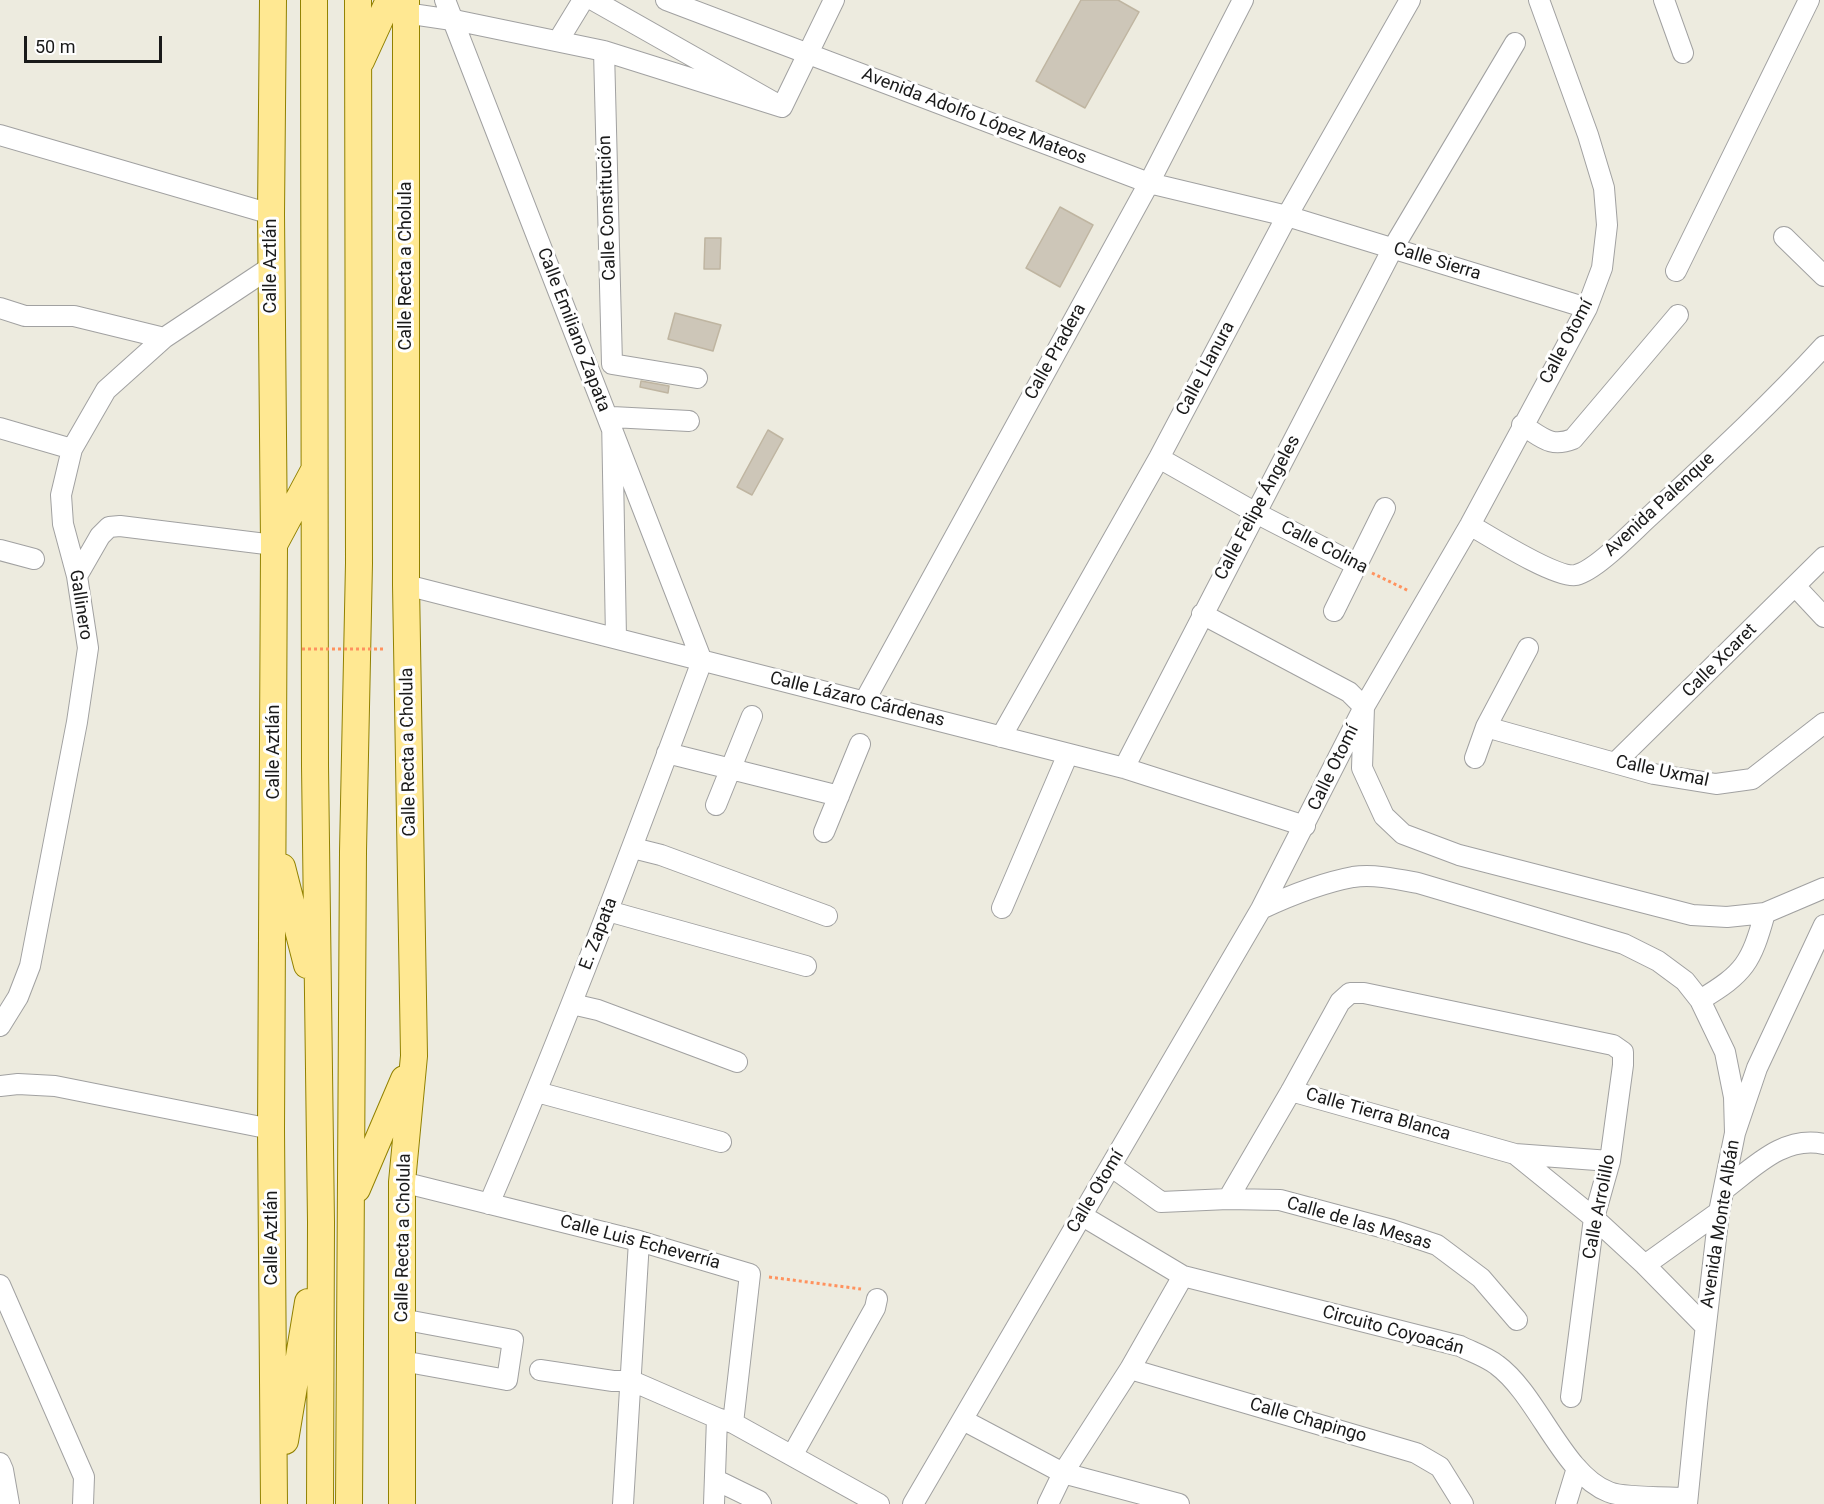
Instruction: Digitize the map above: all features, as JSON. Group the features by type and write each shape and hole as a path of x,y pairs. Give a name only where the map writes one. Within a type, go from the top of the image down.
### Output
{"main road":[{"name":"Calle Aztlán","path":"273,0 271,267 274,832 271,1129 274,1504"},
{"path":"314,0 315,766 321,1222 320,1504"},
{"path":"349,1504 353,863 359,563 357,0"},
{"path":"357,70 400,4"},
{"name":"Calle Recta a Cholula","path":"400,4 414,1056 402,1182 402,1504"},
{"path":"274,545 315,469"},
{"path":"274,832 317,1008"},
{"path":"352,1200 414,1056"},
{"path":"274,1504 321,1222"}],"street":[{"name":"Calle Emiliano Zapata","path":"445,0 456,21 702,661"},
{"path":"456,0 456,21"},
{"path":"558,41 583,0"},
{"path":"593,0 782,107"},
{"name":"Avenida Adolfo López Mateos","path":"666,0 1149,183 1287,216"},
{"path":"782,107 834,0"},
{"name":"Calle Pradera","path":"864,702 1149,183 1243,0"},
{"name":"Calle Llanura","path":"1001,737 1159,458 1287,216 1410,0"},
{"name":"Calle Otomí","path":"913,1504 1261,909 1364,707 1470,525 1587,308 1602,268 1607,225 1604,188 1588,135 1539,0"},
{"path":"1664,0 1683,53"},
{"path":"1676,271 1809,0"},
{"path":"400,4 456,21 604,51 782,107"},
{"name":"Calle Felipe Ángeles","path":"1124,768 1393,248 1515,43"},
{"name":"Calle Constitución","path":"604,51 612,364 697,378"},
{"path":"0,135 271,214"},
{"name":"Calle Sierra","path":"1287,216 1587,308"},
{"path":"1784,237 1824,276"},
{"name":"Gallinero","path":"0,1026 18,997 30,966 77,722 88,648 77,576 63,524 61,495 72,449 106,390 164,338 271,267"},
{"path":"0,308 25,316 74,316 164,338"},
{"path":"1522,425 1549,441 1560,444 1573,439 1678,315"},
{"name":"Avenida Palenque","path":"1470,525 1555,571 1576,575 1596,565 1778,396 1824,346"},
{"path":"615,638 612,424 689,421"},
{"path":"0,428 72,449"},
{"name":"Calle Colina","path":"1159,458 1256,513 1357,565"},
{"path":"1334,611 1386,508"},
{"path":"77,576 100,536 109,526 274,545"},
{"path":"0,550 34,559"},
{"name":"Calle Xcaret","path":"1615,763 1824,557"},
{"name":"Calle Lázaro Cárdenas","path":"406,585 1124,768 1305,826"},
{"path":"1795,586 1824,616"},
{"path":"1202,615 1349,692 1364,707 1362,768 1384,816 1403,834 1459,855 1692,915 1727,917 1765,913 1824,888"},
{"path":"1475,758 1486,727 1528,648"},
{"name":"E. Zapata","path":"489,1203 572,1004 702,661"},
{"path":"716,806 752,716"},
{"name":"Calle Uxmal","path":"1486,727 1654,774 1716,784 1752,780 1824,723"},
{"path":"824,832 860,744"},
{"path":"667,753 839,796"},
{"path":"1002,908 1068,754"},
{"path":"633,848 661,855 827,916"},
{"path":"1261,909 1301,890 1355,877 1389,877 1418,883 1624,944 1658,961 1685,981 1700,1000 1725,1052 1734,1097 1735,1133"},
{"path":"608,912 806,966"},
{"path":"1700,1000 1727,983 1741,970 1751,956 1765,913"},
{"name":"Avenida Monte Albán","path":"1687,1501 1719,1212 1735,1133 1757,1068 1824,925"},
{"name":"Calle Arrolillo","path":"1292,1091 1340,1002 1350,993 1364,993 1613,1045 1623,1052 1610,1161 1594,1218 1571,1397"},
{"path":"572,1004 598,1010 737,1062"},
{"path":"0,1086 18,1084 55,1086 271,1129"},
{"name":"Calle Tierra Blanca","path":"1228,1199 1292,1091 1515,1154 1610,1161"},
{"path":"537,1092 722,1143"},
{"path":"1725,1189 1773,1153 1785,1147 1809,1142 1824,1144"},
{"name":"Calle Tierra Blanca","path":"1515,1154 1594,1218 1645,1265 1705,1326"},
{"name":"Calle de las Mesas","path":"1112,1167 1161,1202 1228,1199 1280,1200 1392,1230 1437,1245 1481,1278 1517,1320"},
{"name":"Calle Luis Echeverría","path":"402,1182 639,1241 750,1274"},
{"path":"1645,1265 1719,1212"},
{"name":"Circuito Coyoacán","path":"1081,1215 1183,1276 1460,1346 1497,1364 1526,1395 1577,1468 1595,1486 1612,1493 1687,1501"},
{"path":"623,1504 639,1241"},
{"path":"714,1504 725,1421 750,1274"},
{"path":"1048,1504 1063,1473 1130,1369 1183,1276"},
{"path":"0,1286 84,1478 83,1504"},
{"path":"793,1454 875,1308 877,1299"},
{"path":"401,1319 513,1340 507,1380 402,1361"},
{"name":"Calle Chapingo","path":"1130,1369 1416,1453 1440,1467 1463,1504"},
{"path":"540,1370 613,1381 632,1380 793,1454 879,1504"},
{"path":"963,1420 1063,1473 1179,1504"},
{"path":"0,1463 6,1502"},
{"path":"1566,1504 1577,1468"},
{"path":"716,1480 761,1504"}],"path":[{"name":"Calle Colina","path":"1357,565 1427,600"},
{"path":"302,649 386,649"},
{"path":"750,1274 867,1290 877,1299"}],"building":[{"path":"1081,0 1118,0 1139,12 1085,108 1036,81"},
{"path":"1060,207 1093,225 1060,287 1026,268"},
{"path":"705,238 721,238 720,269 704,269"},
{"path":"675,313 721,325 713,351 668,339"},
{"path":"641,381 669,386 668,393 640,387"},
{"path":"768,430 783,439 752,495 737,487"}]}
